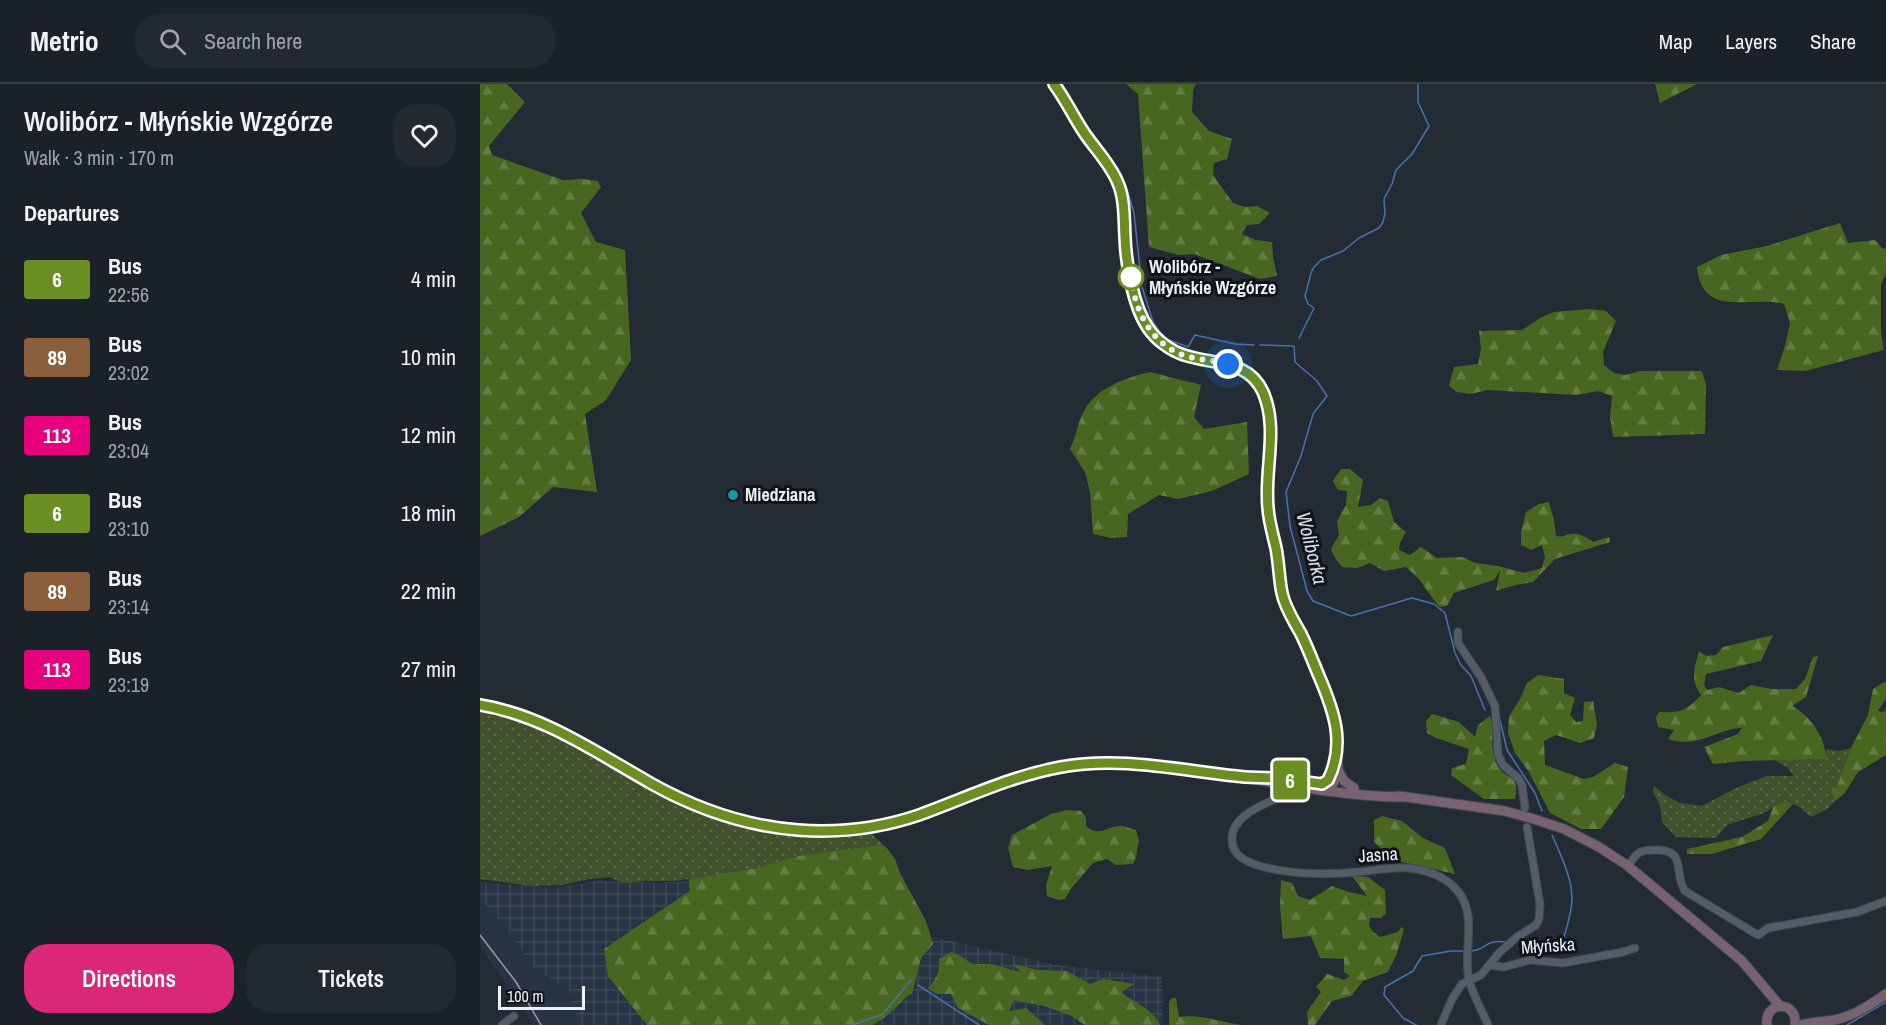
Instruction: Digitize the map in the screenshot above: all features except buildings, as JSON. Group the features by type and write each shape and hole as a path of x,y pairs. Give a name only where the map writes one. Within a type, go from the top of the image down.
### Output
{"main road":[{"path":"1054,84 1118,182 1132,284 1142,318 1149,330 1168,347 1183,355 1239,368 1255,379 1263,393 1270,419 1268,508 1282,594 1306,644 1331,705 1337,728 1338,770 1335,781 1326,784"},
{"path":"480,705 504,709 552,728 653,785 698,807 740,820 784,829 833,830 888,823 917,815 1024,776 1083,764 1142,764 1272,778 1488,808 1564,829 1599,847 1628,866 1743,961 1780,1006 1789,1008 1795,1020 1815,1022"},
{"path":"1326,784 1338,748"},
{"path":"1338,770 1344,781 1354,788"},
{"path":"1326,784 1340,792 1403,797"},
{"path":"1767,992 1771,1010"},
{"path":"1801,1025 1847,1016 1886,994"},
{"path":"1767,1025 1766,1018 1771,1010 1780,1006"}],"street":[{"path":"1458,632 1458,643 1461,650 1481,677 1495,706 1498,755 1503,765 1519,779 1525,808"},
{"name":"Jasna","path":"1275,799 1247,814 1235,827 1232,844 1241,858 1271,869 1304,873 1411,869 1438,876 1456,889 1462,898 1468,918 1469,981 1488,1025"},
{"path":"1441,1025 1452,999 1462,984 1481,975 1507,946 1536,925 1540,916 1527,827"},
{"path":"1628,866 1641,851 1668,851 1678,860 1681,882 1685,891 1758,935 1768,928 1857,912 1886,902"},
{"name":"Młyńska","path":"1490,965 1504,967 1530,960 1563,963 1635,948"},
{"path":"502,1025 514,1016"}],"shaded area":[{"path":"715,880 924,935 1056,965 1162,977 1163,1025 579,1025 569,990 534,968 508,930 480,899 480,882 554,888 597,881 659,883"},
{"path":"480,899 508,930 534,968 569,990 579,1025 532,1025 522,1005 480,947"}],"green space":[{"path":"480,84 507,84 525,102 489,146 492,155 563,180 598,181 601,187 581,213 596,242 625,250 631,360 606,400 585,414 597,492 553,487 519,517 480,536"},
{"path":"1126,84 1196,84 1193,90 1192,112 1209,131 1232,139 1227,159 1214,163 1213,175 1233,203 1245,207 1257,206 1270,213 1259,224 1247,225 1242,234 1256,240 1272,242 1277,276 1260,279 1194,254 1179,255 1149,247 1138,94"},
{"path":"1655,84 1697,84 1660,103"},
{"path":"1840,223 1848,243 1875,240 1886,249 1886,273 1881,285 1881,332 1884,350 1805,371 1777,370 1790,323 1784,304 1718,300 1708,294 1701,283 1697,267 1721,255 1767,246"},
{"path":"1590,309 1606,311 1616,321 1603,352 1604,365 1614,373 1625,375 1641,371 1702,371 1706,385 1705,434 1613,437 1610,417 1612,396 1598,391 1576,395 1488,390 1470,394 1457,392 1449,386 1454,367 1478,364 1481,349 1479,331 1522,330 1554,312"},
{"path":"1150,372 1201,385 1194,417 1204,429 1247,422 1249,474 1212,491 1178,499 1159,495 1128,514 1127,537 1111,538 1093,534 1090,492 1085,472 1070,449 1079,422 1088,404 1103,391 1121,381"},
{"path":"1341,469 1350,469 1363,480 1358,507 1371,505 1380,498 1388,501 1394,522 1406,532 1399,550 1410,555 1421,547 1437,558 1462,557 1475,563 1524,573 1542,568 1545,557 1542,545 1531,550 1521,545 1521,531 1526,512 1539,504 1549,502 1556,536 1578,534 1593,542 1609,537 1610,542 1555,559 1533,582 1496,591 1500,571 1494,580 1454,593 1447,606 1440,607 1419,579 1406,567 1384,571 1370,563 1357,568 1342,567 1335,558 1331,549 1339,535 1337,521 1346,505 1347,491 1338,490 1333,481"},
{"path":"1773,635 1761,661 1706,674 1704,685 1707,690 1719,687 1739,693 1751,685 1771,689 1796,689 1805,679 1813,657 1818,656 1806,697 1792,706 1805,715 1816,728 1823,743 1826,759 1713,764 1704,747 1738,734 1742,728 1689,742 1668,739 1674,730 1658,727 1656,717 1659,712 1683,710 1701,695 1694,679 1699,651 1706,656 1716,655 1723,647"},
{"path":"1538,675 1564,679 1564,693 1575,698 1570,715 1576,722 1583,721 1584,702 1593,701 1597,724 1594,738 1580,743 1556,735 1544,741 1545,765 1584,779 1593,777 1615,763 1628,767 1624,797 1601,829 1581,829 1550,813 1529,772 1515,753 1508,733 1509,717 1527,683"},
{"path":"1886,683 1886,698 1878,711 1886,710 1886,755 1858,772 1844,794 1835,801 1831,791 1837,786 1851,748 1868,715 1873,689"},
{"path":"480,705 525,716 653,785 761,825 864,827 886,847 878,845 797,856 756,868 676,881 622,883 610,877 563,885 531,886 480,879"},
{"path":"1432,714 1459,722 1475,737 1478,725 1490,716 1494,757 1500,770 1516,784 1515,799 1484,799 1451,775 1452,768 1466,764 1469,749 1427,733 1426,721"},
{"path":"1851,748 1837,786 1832,791 1835,801 1827,809 1811,817 1798,806 1784,801 1764,813 1727,825 1716,838 1676,837 1662,822 1660,805 1653,792 1654,786 1680,803 1702,806 1736,788 1767,776 1794,776 1787,767 1774,760 1825,759 1826,749 1838,751"},
{"path":"1784,801 1793,804 1761,839 1712,854 1687,854 1687,849 1742,837 1768,821 1773,807"},
{"path":"1067,810 1081,811 1086,818 1086,826 1096,831 1116,826 1136,830 1139,841 1133,864 1116,865 1107,859 1093,863 1065,899 1058,900 1047,896 1046,885 1052,866 1028,870 1013,867 1008,848 1012,835 1051,814"},
{"path":"1382,816 1402,821 1423,838 1445,848 1455,874 1394,860 1374,842 1374,820"},
{"path":"878,845 886,847 895,859 926,921 933,944 921,958 912,994 873,1025 647,1025 608,976 604,949 690,891 689,879 756,868 797,856"},
{"path":"1352,876 1368,877 1385,890 1386,913 1381,918 1370,918 1369,925 1372,931 1380,937 1398,932 1401,927 1404,929 1397,953 1388,972 1363,981 1351,996 1332,1001 1315,1025 1308,1025 1307,1012 1321,992 1316,987 1327,974 1344,980 1350,976 1344,972 1344,959 1320,958 1311,936 1283,939 1280,906 1281,880 1292,883 1298,896 1310,900 1332,886 1367,896"},
{"path":"951,952 972,964 992,964 1020,972 1013,964 1038,970 1067,971 1090,984 1104,979 1134,984 1121,992 1148,1010 1160,1025 1085,1025 1070,1015 1044,1006 1014,1000 1009,1011 1026,1008 1045,1025 989,1025 958,1008 951,994 936,994 928,988 937,975 939,959"},
{"path":"1172,998 1176,998 1179,1017 1202,1017 1241,1025 1169,1025 1169,1002"}],"waterway":[{"path":"1299,338 1314,308 1308,304 1305,296 1314,267 1321,260 1343,251 1359,238 1379,228 1385,213 1384,199 1396,170 1412,154 1429,126 1418,102 1418,84"},
{"name":"Woliborka","path":"1077,113 1126,186 1134,213 1141,278"},
{"name":"Woliborka","path":"1142,287 1153,322 1164,338 1188,347 1195,335 1235,344 1254,345"},
{"name":"Woliborka","path":"1260,345 1293,346"},
{"name":"Woliborka","path":"1294,346 1295,362 1317,381 1327,396 1313,414 1301,456 1286,492 1290,526 1307,591 1313,601 1351,616 1412,598 1434,604 1445,613 1455,653 1461,665 1471,676 1485,710"},
{"name":"Woliborka","path":"1499,716 1507,750 1535,793 1542,811"},
{"name":"Woliborka","path":"1513,943 1528,940 1550,946 1563,940 1572,898 1565,866 1552,835"},
{"name":"Woliborka","path":"1471,951 1480,949 1489,943 1506,942"},
{"name":"Woliborka","path":"1416,1025 1403,1018 1384,995 1385,987 1413,971 1422,956 1464,951"},
{"path":"853,1025 883,1014 911,980"},
{"path":"918,985 979,1025"},
{"path":"1847,1025 1886,1002"}],"railway":[{"path":"480,935 516,982 541,1025"}],"bus line":[{"name":"6","path":"480,705 504,709 552,728 653,785 698,807 752,824 797,830 844,830 888,823 917,815 1017,778 1083,764 1142,764 1322,784 1328,780 1338,748 1337,728 1322,682 1282,594 1268,508 1271,434 1268,406 1264,394 1255,379 1248,373 1233,365 1183,355 1168,347 1149,330 1142,318 1132,284 1118,182 1074,118 1054,84"}],"place":[{"name":"Wolibórz - Młyńskie Wzgórze","path":"1131,277"},
{"name":"Miedziana","path":"733,495"}],"route":[{"path":"1131,277 1142,318 1157,338 1183,355 1228,364"}]}
